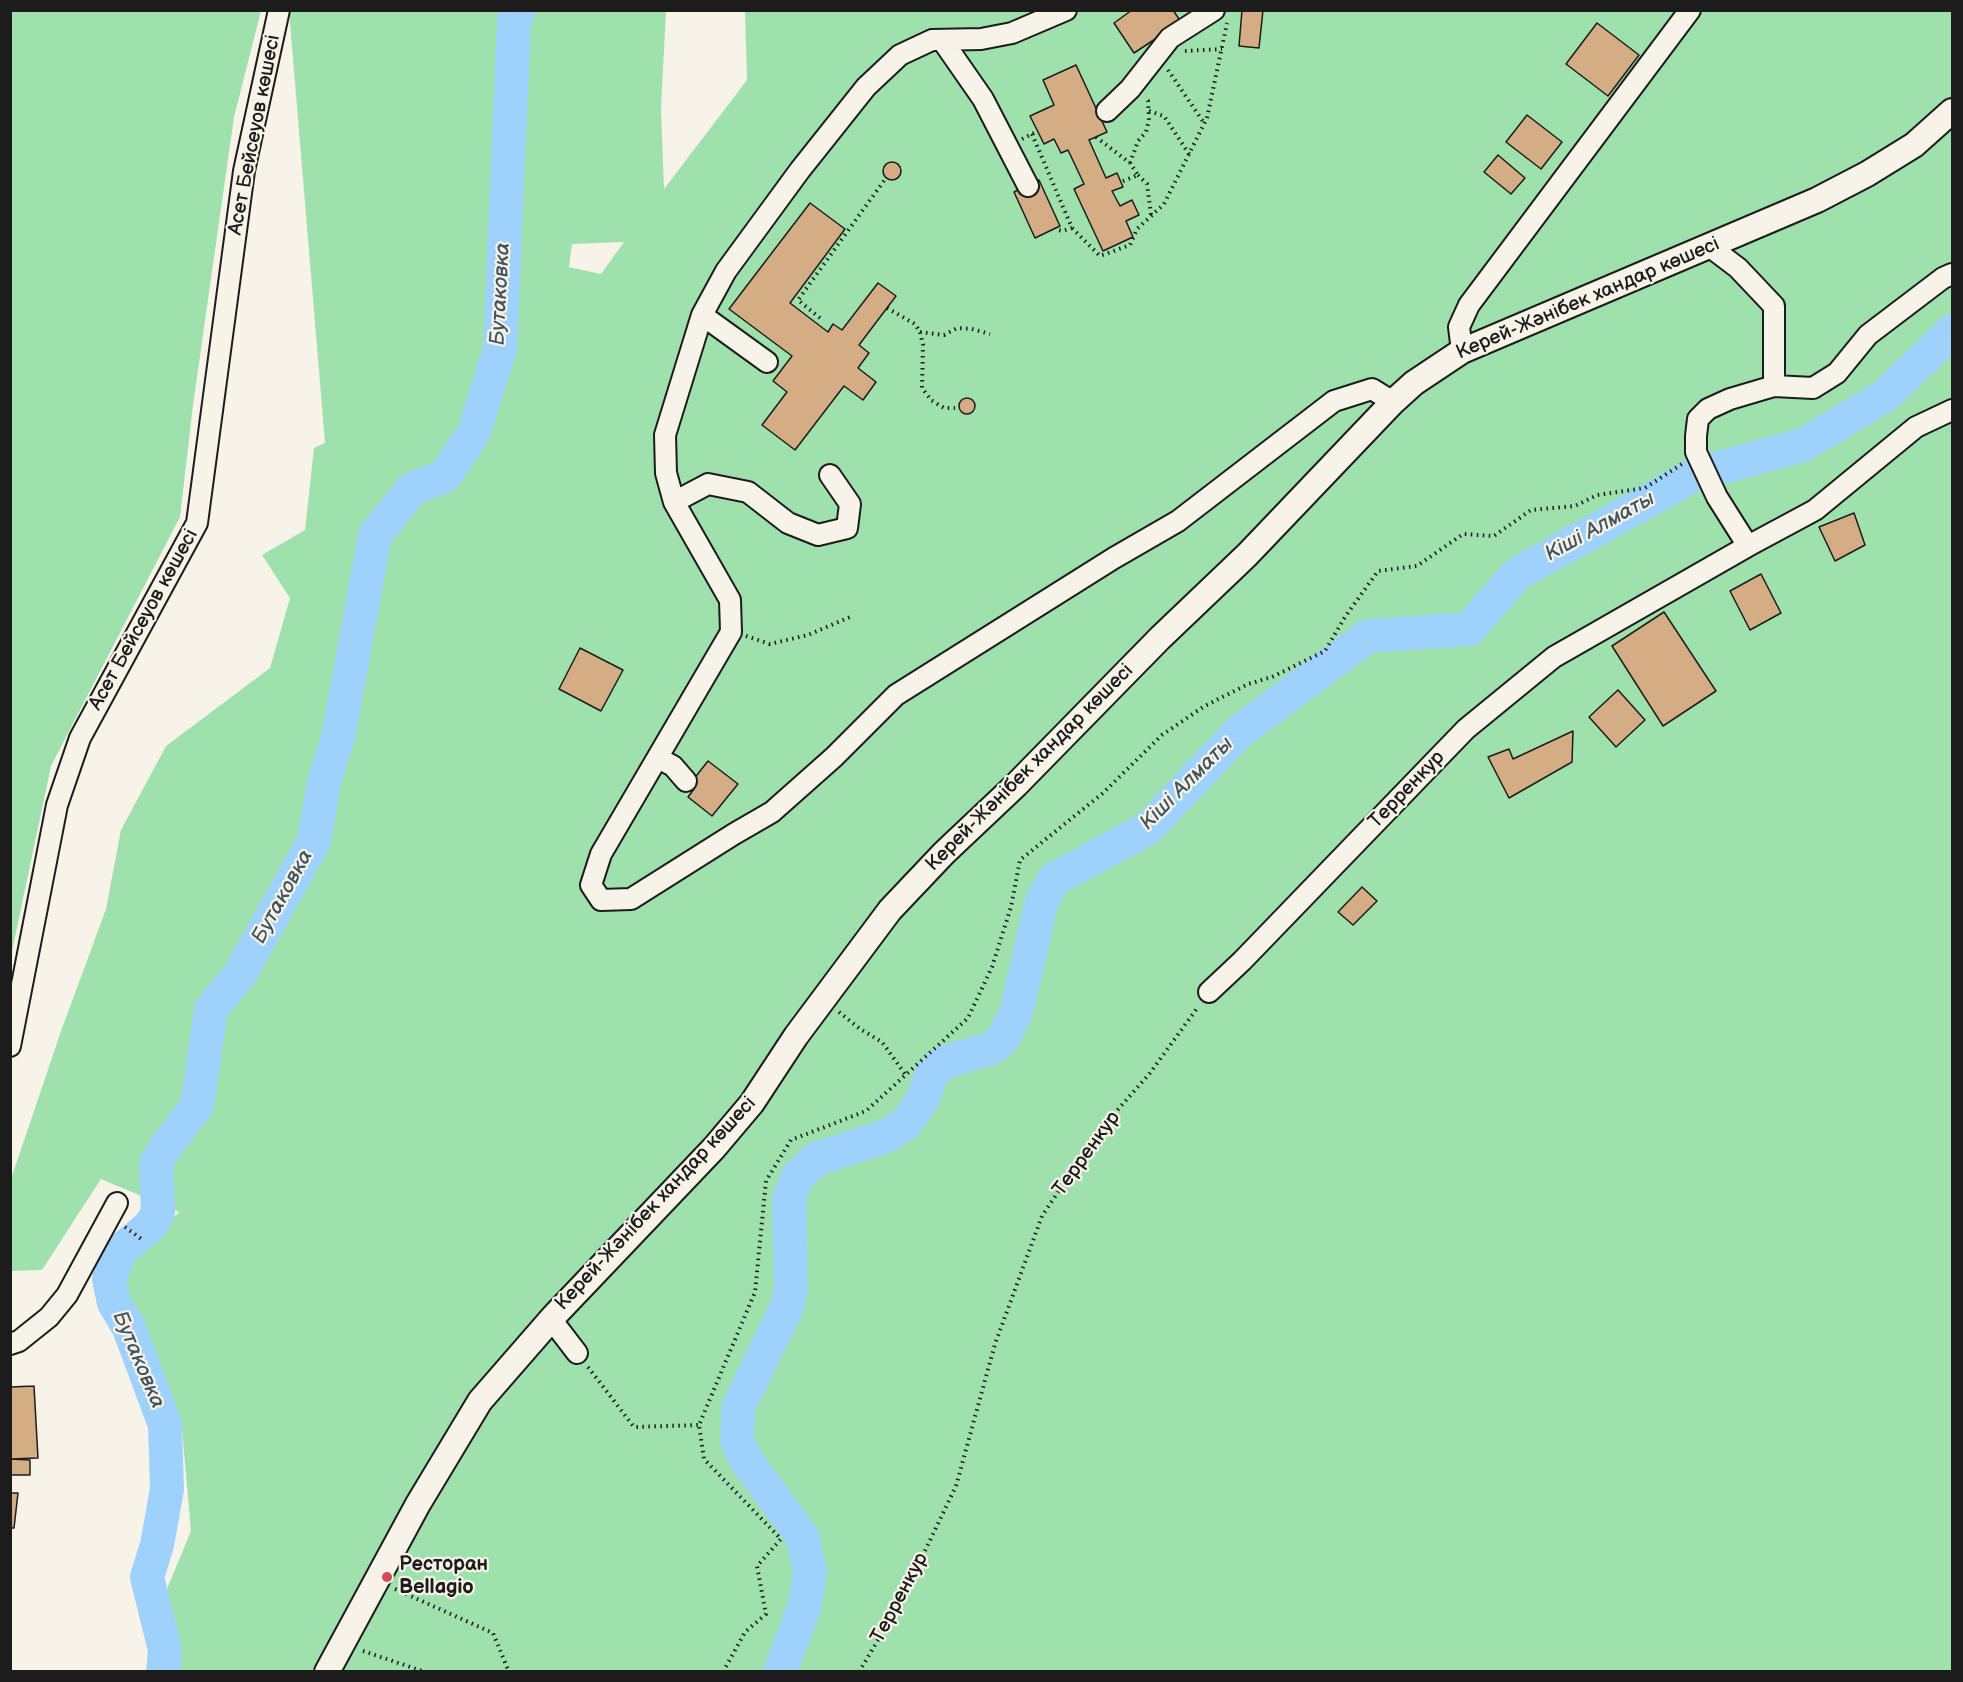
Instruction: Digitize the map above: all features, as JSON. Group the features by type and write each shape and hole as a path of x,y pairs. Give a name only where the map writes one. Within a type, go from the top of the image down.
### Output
{"main road":[{"name":"Керей-Жәнібек хандар көшесі","path":"327,1671 451,1447 480,1401 551,1319 714,1148 753,1103 796,1036 890,910 944,853 1016,785 1160,638 1247,555 1393,402 1414,383 1462,351 1817,200 1914,146 1953,111"}],"street":[{"name":"Асет Бейсеуов көшесі","path":"10,1046 57,805 80,738 197,523 244,171 279,10"},
{"path":"1066,10 1012,33 981,39 932,40 900,55 866,87 800,170 733,262 702,315 665,435 666,473 674,502 730,600 731,632 601,854 591,885 601,900 631,899 772,812 834,757 896,695 1114,558 1178,521 1334,401 1372,389 1393,402"},
{"path":"1462,351 1459,327 1469,304 1690,10"},
{"path":"1107,111 1130,89 1170,38 1221,15"},
{"path":"942,40 983,99 1028,186"},
{"path":"1709,246 1738,268 1774,306 1774,386"},
{"path":"1748,546 1717,497 1696,452 1698,419 1708,409 1730,399 1774,386 1813,388 1837,373 1868,335 1948,276"},
{"path":"702,315 767,362"},
{"name":"Терренкур","path":"1209,992 1242,961 1466,729 1554,657 1815,510 1916,427 1953,410"},
{"path":"674,502 708,484 748,492 788,523 818,535 847,528 850,504 830,475"},
{"path":"658,758 673,765 686,781"},
{"path":"10,1344 19,1341 49,1317 67,1295 117,1203"},
{"path":"551,1319 577,1353"}],"path":[{"path":"1032,134 1072,228 1100,256 1130,245 1137,229 1164,204 1204,123 1222,49 1221,15"},
{"path":"1204,123 1159,52 1222,49"},
{"path":"1130,89 1148,101 1149,111 1146,132 1138,141 1130,163"},
{"path":"1149,111 1164,116 1189,154"},
{"path":"1096,137 1130,163 1147,184 1152,215"},
{"path":"1121,182 1138,175"},
{"path":"820,318 798,300 886,177"},
{"path":"1055,228 1062,231 1072,228"},
{"path":"887,308 915,324 920,332 923,345 922,388 931,400 944,408 955,408"},
{"path":"920,332 944,334 957,328 990,334"},
{"path":"723,1671 745,1632 766,1614 757,1566 782,1539 704,1460 699,1425 755,1292 766,1181 791,1140 866,1111 968,1018 992,967 1011,907 1020,860 1103,793 1162,735 1203,707 1248,684 1272,677 1325,651 1345,616 1378,571 1417,566 1463,534 1494,536 1531,510 1575,506 1597,495 1644,488 1674,471 1696,452"},
{"path":"731,632 770,644 808,635 849,616"},
{"name":"Терренкур","path":"859,1671 900,1603 956,1486 995,1344 1042,1216 1099,1131 1150,1073 1209,992"},
{"path":"823,998 860,1029 882,1042 905,1074"},
{"path":"134,1232 144,1241"},
{"path":"577,1353 634,1427 699,1425"},
{"path":"376,1581 493,1633 509,1671"},
{"path":"341,1644 425,1671"}],"green space":[{"path":"11,10 261,11 234,117 193,405 180,517 51,766 11,956"},
{"path":"289,11 666,11 661,108 664,189 747,80 745,11 1952,11 1952,1671 178,1671 167,1589 191,1531 182,1429 138,1337 118,1275 179,1212 101,1179 42,1270 11,1271 10,1182 60,1034 106,909 121,830 166,746 270,668 290,598 262,555 305,530 314,448 325,443","holes":["624,242 601,274 569,267 572,244"]}],"building":[{"path":"1132,10 1173,10 1181,22 1134,53 1114,23"},
{"path":"1242,10 1263,10 1259,48 1239,46"},
{"path":"1597,23 1639,55 1608,96 1566,64"},
{"path":"1076,65 1107,132 1089,140 1106,178 1117,173 1123,187 1112,191 1120,206 1132,200 1139,215 1126,221 1133,237 1103,251 1074,189 1084,184 1068,150 1061,153 1054,139 1044,144 1030,116 1054,105 1043,80"},
{"path":"1527,115 1562,142 1541,169 1506,142"},
{"path":"1498,155 1525,178 1511,194 1484,172"},
{"path":"892,162 898,165 901,171 898,177 892,180 886,177 883,171 886,165"},
{"path":"1039,180 1060,226 1035,238 1014,192"},
{"path":"810,203 845,229 790,303 828,332 833,324 842,330 878,283 896,296 859,345 869,353 858,368 876,382 863,400 844,386 795,450 762,425 787,392 773,381 792,356 729,309"},
{"path":"964,398 970,398 975,406 973,412 964,414 959,409 959,403"},
{"path":"1854,513 1865,545 1835,561 1819,527"},
{"path":"1761,574 1781,613 1750,630 1730,591"},
{"path":"1664,612 1716,691 1663,726 1612,646"},
{"path":"580,648 623,670 601,711 559,689"},
{"path":"1618,690 1645,720 1616,747 1589,717"},
{"path":"1573,731 1572,762 1509,798 1488,757 1509,749 1513,759"},
{"path":"708,761 738,784 712,816 688,797 694,789 689,785"},
{"path":"1362,887 1377,901 1353,925 1338,912"},
{"path":"34,1386 38,1458 10,1459 10,1387"},
{"path":"10,1459 30,1460 30,1475 10,1475"},
{"path":"10,1493 18,1493 14,1528 10,1528"}],"waterway":[{"name":"Бутаковка","path":"163,1672 165,1650 147,1577 157,1545 167,1489 165,1425 129,1328 114,1303 109,1279 120,1251 150,1226 158,1213 156,1163 197,1106 211,1009 240,974 314,841 324,782 338,737 375,535 412,489 445,476 474,432 500,349 514,20 519,10"},
{"name":"Кіші Алматы","path":"780,1672 805,1605 810,1570 802,1536 746,1460 737,1440 738,1408 787,1307 791,1288 789,1200 797,1177 816,1159 887,1136 905,1124 922,1101 931,1075 942,1063 992,1048 1003,1039 1016,1013 1042,901 1054,879 1147,829 1239,732 1368,636 1469,629 1517,574 1694,475 1803,445 1885,396 1952,331"}],"place":[{"name":"Ресторан Bellagio","path":"387,1577"}]}
